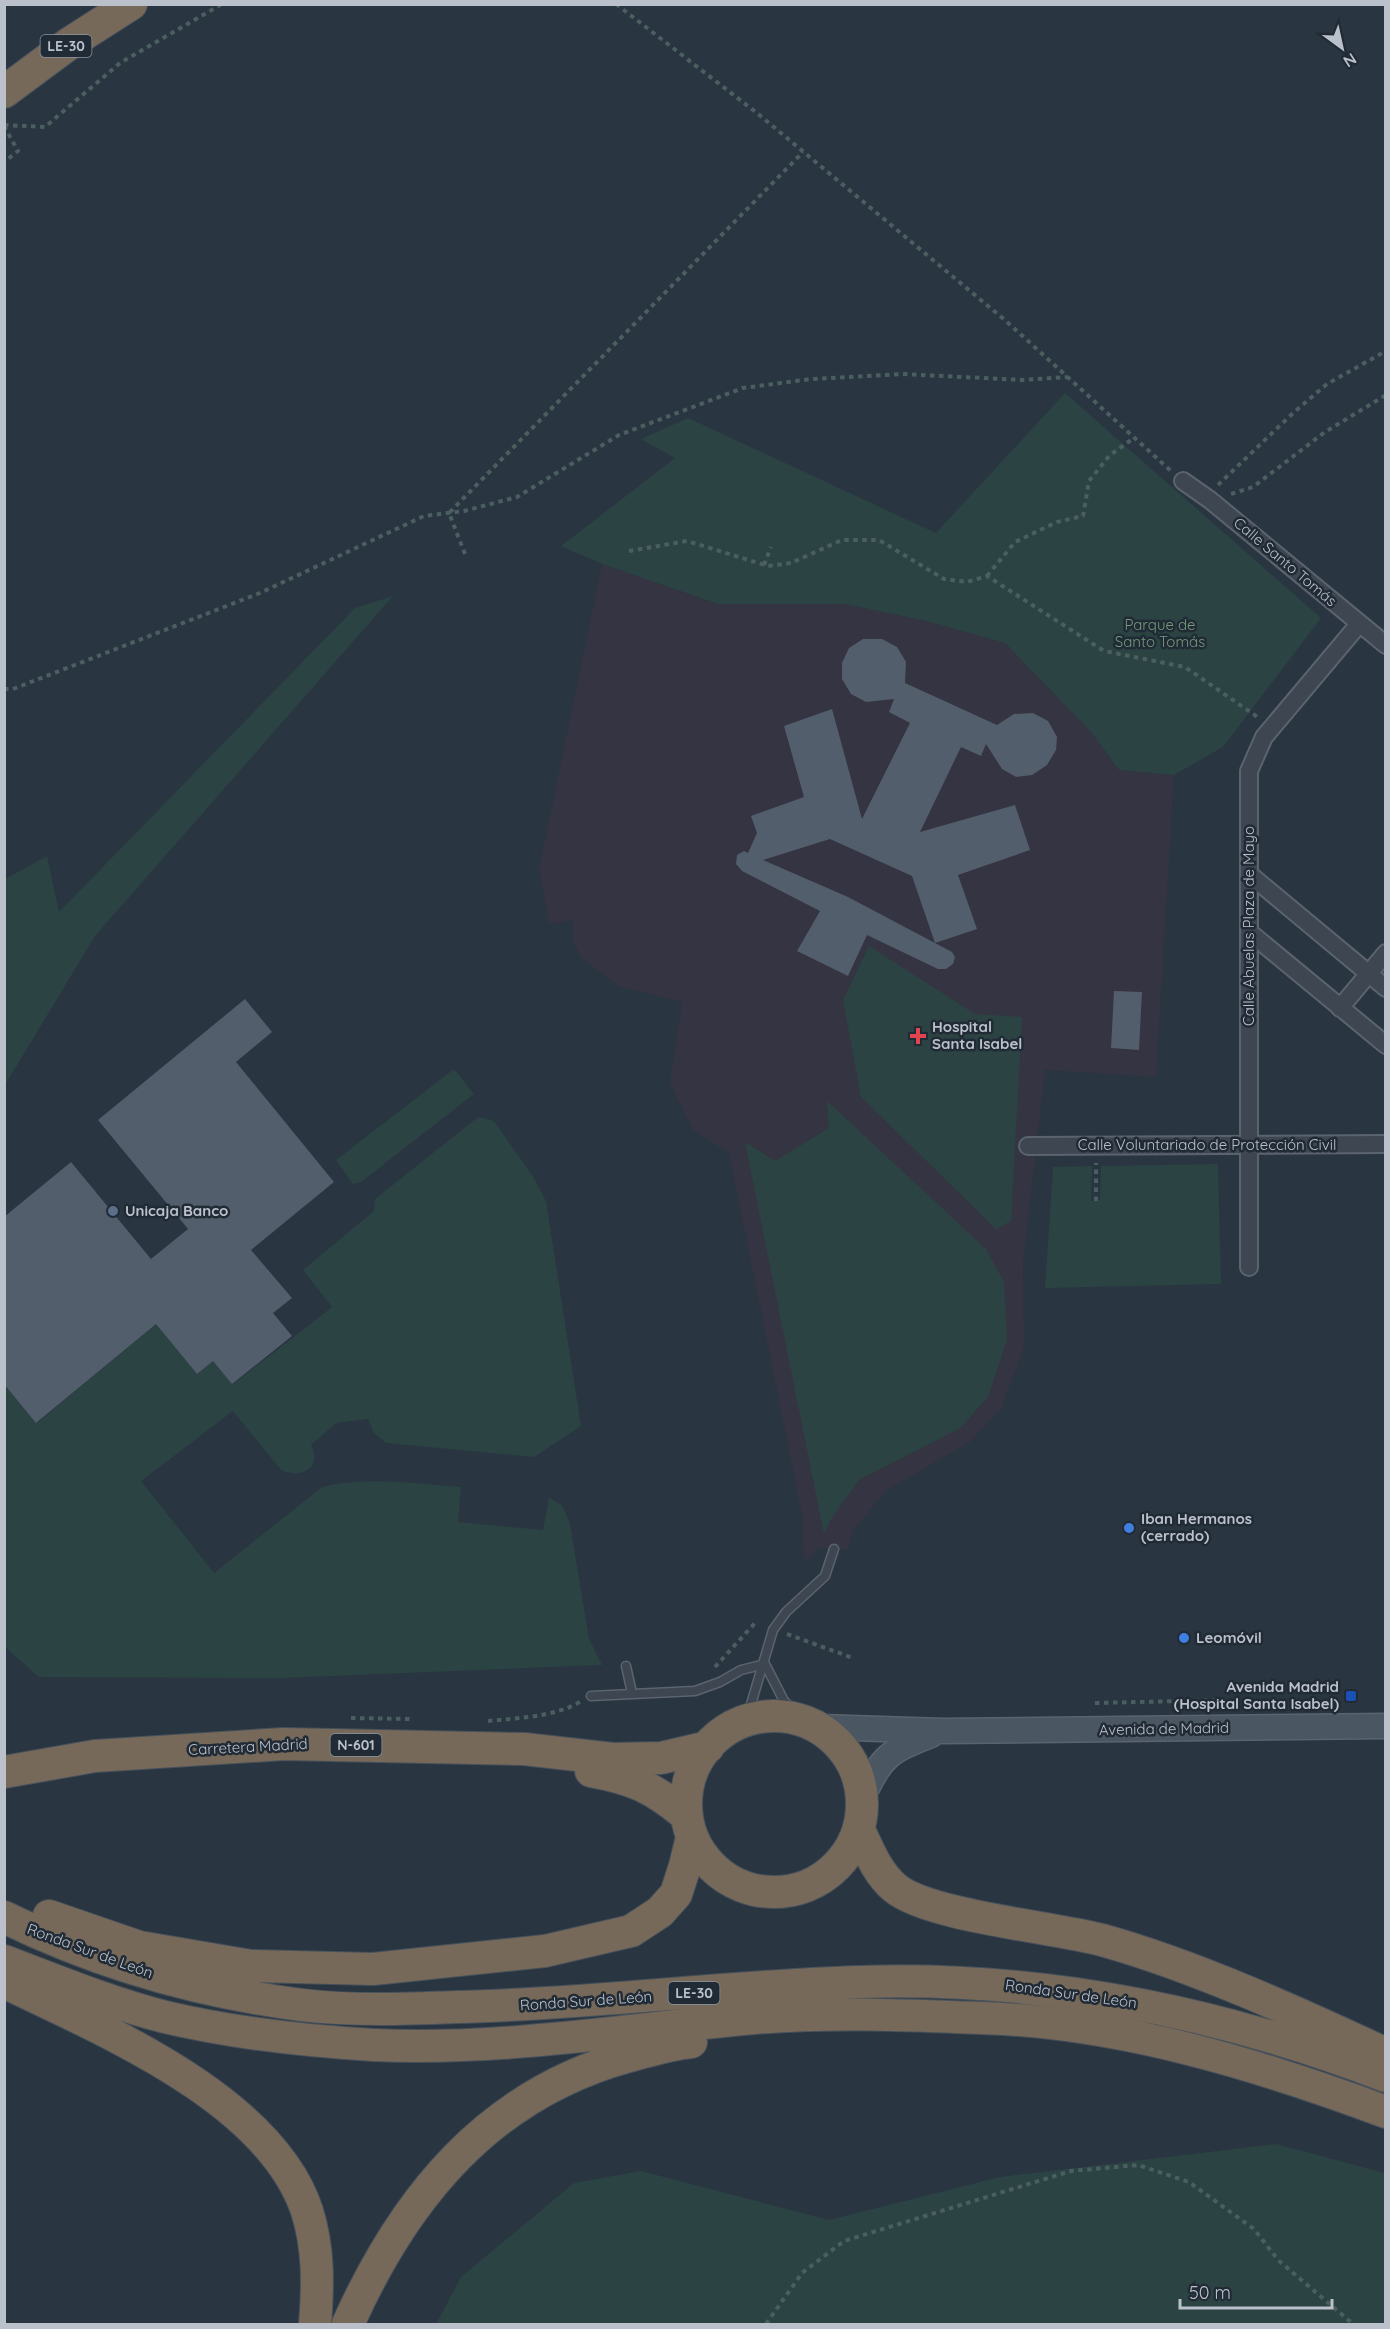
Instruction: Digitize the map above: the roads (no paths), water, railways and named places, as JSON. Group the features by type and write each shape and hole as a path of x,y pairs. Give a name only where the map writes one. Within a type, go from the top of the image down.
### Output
{"highway":[{"name":"LE-30","path":"4,92 70,43 131,4"},
{"name":"N-601","path":"782,1715 810,1722 842,1745 856,1769 862,1796 859,1830 846,1854 827,1874 803,1888 776,1893 749,1890 724,1879 705,1860 688,1826 687,1791 695,1766 708,1747 726,1731 746,1721 782,1715"},
{"name":"Carretera Madrid","path":"4,1772 95,1756 284,1744 524,1749 613,1759 661,1758 708,1747"},
{"name":"Carretera Madrid","path":"4,1791 64,1779 183,1765 273,1762 560,1766 624,1777 658,1793 688,1826"},
{"path":"4,1899 139,1947 251,1966 373,1969 545,1951 631,1931 660,1912 676,1894 686,1866 688,1826"},
{"path":"859,1830 882,1873 895,1888 913,1897 945,1909 1103,1941 1182,1968 1284,2008 1386,2054"},
{"name":"Ronda Sur de León","path":"4,1917 50,1939 128,1968 208,1989 303,2005 384,2009 509,2006 860,1982 988,1983 1112,1997 1196,2015 1386,2076"},
{"name":"LE-30","path":"4,1961 77,1989 164,2016 271,2036 377,2045 497,2044 760,2018 869,2016 985,2018 1095,2030 1189,2050 1289,2078 1386,2112"},
{"path":"4,1982 169,2066 201,2087 234,2114 270,2150 291,2178 306,2210 316,2253 318,2293 315,2325"},
{"path":"348,2325 359,2300 409,2214 451,2160 497,2119 541,2091 592,2066 675,2044 786,2033 869,2016"}],"main road":[{"name":"Avenida de Madrid","path":"810,1722 943,1731 1386,1726"},
{"name":"Avenida de Madrid","path":"862,1796 886,1755 943,1731"}],"street":[{"name":"Calle Santo Tomás","path":"1182,481 1210,500 1386,645"},
{"name":"Calle Abuelas Plaza de Mayo","path":"1249,1267 1249,771 1254,754 1272,727 1359,624"},
{"path":"1249,874 1386,988"},
{"path":"1249,932 1386,1045"},
{"path":"1340,1008 1386,953"},
{"name":"Calle Voluntariado de Protección Civil","path":"1028,1146 1386,1144"}],"lane":[{"path":"746,1721 765,1664 773,1630 786,1612 825,1576 834,1549"},
{"path":"591,1696 695,1691 720,1682 741,1670 765,1664"},
{"path":"765,1664 784,1701 810,1722"},
{"path":"626,1666 632,1693"}],"place":[{"name":"Hospital Santa Isabel","path":"918,1036"},
{"name":"Unicaja Banco","path":"113,1211"},
{"name":"Iban Hermanos (cerrado)","path":"1129,1528"},
{"name":"Leomóvil","path":"1184,1638"},
{"name":"Avenida Madrid (Hospital Santa Isabel)","path":"1351,1696"}],"park label":[{"name":"Parque de Santo Tomás","path":"1160,634"}]}
